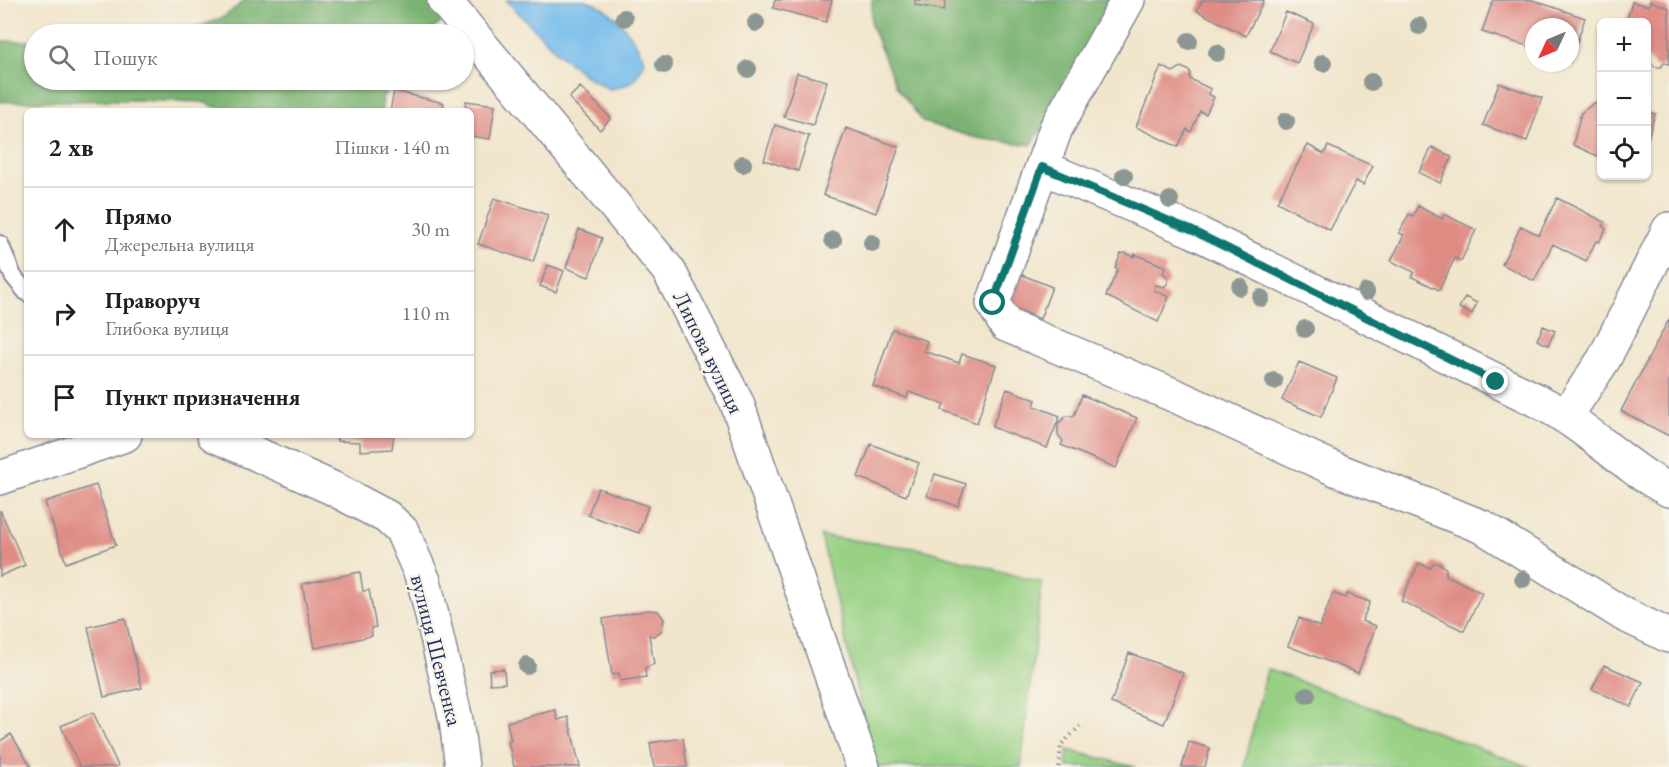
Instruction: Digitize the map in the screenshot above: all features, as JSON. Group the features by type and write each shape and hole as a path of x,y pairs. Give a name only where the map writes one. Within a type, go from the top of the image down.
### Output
{"street":[{"name":"Липова вулиця","path":"444,0 464,24"},
{"path":"1128,0 1056,128 993,303 1006,325 1178,397 1335,470 1483,527 1623,614 1669,636"},
{"name":"Липова вулиця","path":"474,36 669,271 737,403 863,767"},
{"path":"1042,167 1193,231 1566,416 1652,481 1669,490"},
{"path":"1566,416 1604,359 1669,229"},
{"path":"0,478 116,438"},
{"name":"вулиця Шевченка","path":"220,438 350,498 387,517 402,531 423,581 456,720 462,767"}],"lane":[{"path":"0,244 14,276 24,289"}],"path":[{"path":"1059,767 1061,745 1080,726"}],"green space":[{"path":"245,0 455,0 444,20 439,24 206,24 224,17"},
{"path":"872,0 1115,0 1049,118 1031,145 976,138 923,122 896,86 871,25"},
{"path":"0,41 24,41 24,90 389,90 383,96 382,108 219,108 202,102 130,100 0,102"},
{"path":"821,536 922,549 1042,583 1021,767 875,767"},
{"path":"1267,669 1530,767 1244,767"},
{"path":"1068,750 1135,767 1066,767"}],"water":[{"path":"506,0 586,0 596,4 622,25 636,43 645,62 632,82 609,89 584,75 559,54"}],"building":[{"path":"775,0 832,0 826,22 773,8"},
{"path":"915,0 946,0 944,10 915,5"},
{"path":"1202,0 1264,0 1246,36 1197,11"},
{"path":"1493,0 1532,0 1585,18 1579,36 1579,18 1525,18 1525,45 1482,32"},
{"path":"1650,1 1669,8 1669,64 1664,63 1661,67 1655,67 1651,63 1651,18 1627,18 1632,2 1649,6"},
{"path":"1286,12 1314,24 1297,63 1270,51"},
{"path":"1161,66 1173,72 1181,67 1190,71 1190,79 1211,89 1208,94 1214,97 1206,114 1200,111 1191,132 1187,129 1178,147 1136,127"},
{"path":"797,73 827,81 813,125 784,117"},
{"path":"1499,83 1542,98 1527,141 1483,125"},
{"path":"580,87 611,118 600,130 569,98"},
{"path":"394,91 444,103 443,108 391,108"},
{"path":"466,101 495,105 490,139 474,136 474,108 465,108"},
{"path":"1597,103 1597,156 1573,145 1581,113"},
{"path":"1651,113 1655,114 1651,128"},
{"path":"775,125 809,136 798,171 764,160"},
{"path":"846,128 899,147 876,213 823,195"},
{"path":"1308,145 1324,154 1328,146 1373,166 1363,185 1356,181 1330,230 1277,202"},
{"path":"1432,147 1452,157 1440,183 1419,173"},
{"path":"494,198 548,215 533,262 478,244"},
{"path":"1557,198 1605,222 1603,227 1606,229 1599,242 1596,241 1586,261 1553,244 1534,281 1502,264 1521,226 1539,235"},
{"path":"1418,206 1442,219 1444,214 1476,230 1461,261 1455,258 1439,290 1412,277 1414,272 1391,261 1404,235 1399,233 1409,214 1413,216"},
{"path":"579,229 602,238 589,277 566,268"},
{"path":"1125,253 1134,257 1135,254 1166,267 1163,273 1168,277 1168,283 1164,287 1156,285 1154,290 1169,297 1158,322 1106,296 1118,269 1115,268 1121,254"},
{"path":"548,265 564,271 556,292 540,286"},
{"path":"1020,274 1052,287 1040,319 1008,305"},
{"path":"1465,297 1477,303 1472,314 1459,308"},
{"path":"1669,319 1669,436 1621,411"},
{"path":"1543,326 1555,331 1548,345 1537,340"},
{"path":"892,329 927,341 924,351 959,363 962,354 996,365 977,423 942,410 944,404 909,392 907,398 873,386"},
{"path":"1299,362 1337,378 1321,417 1282,400"},
{"path":"1007,389 1036,400 1034,406 1060,416 1047,448 992,427"},
{"path":"1082,395 1137,418 1116,468 1061,445 1063,441 1058,435 1058,424 1066,416 1074,416"},
{"path":"337,438 394,438 392,449 360,451 360,442 337,441"},
{"path":"871,444 919,463 906,496 858,477"},
{"path":"935,474 966,484 958,506 927,496"},
{"path":"96,485 116,545 66,563 45,502"},
{"path":"598,488 648,506 639,533 588,515"},
{"path":"0,510 25,565 0,576"},
{"path":"1419,563 1430,568 1434,563 1441,564 1446,569 1446,575 1482,593 1464,631 1401,601"},
{"path":"360,572 363,591 369,590 376,627 371,628 372,636 315,648 302,584"},
{"path":"1333,593 1345,598 1347,594 1370,602 1362,621 1376,626 1358,673 1288,646 1299,618 1320,627"},
{"path":"648,610 658,611 664,619 662,630 654,636 649,635 654,664 645,668 646,677 620,681 619,673 612,675 603,619"},
{"path":"125,618 142,688 104,697 88,627"},
{"path":"1129,653 1183,673 1164,724 1111,703"},
{"path":"1604,665 1643,682 1631,707 1592,689"},
{"path":"504,669 505,683 490,684 489,670"},
{"path":"555,710 558,720 568,717 580,767 514,767 508,741 511,741 507,722"},
{"path":"93,712 118,766 116,767 80,767 61,726"},
{"path":"11,734 31,767 0,767 0,741"},
{"path":"683,738 687,767 654,767 650,743"},
{"path":"1189,742 1210,748 1205,767 1182,767"}],"route":[{"path":"993,303 1042,167 1193,231 1496,382"}]}
